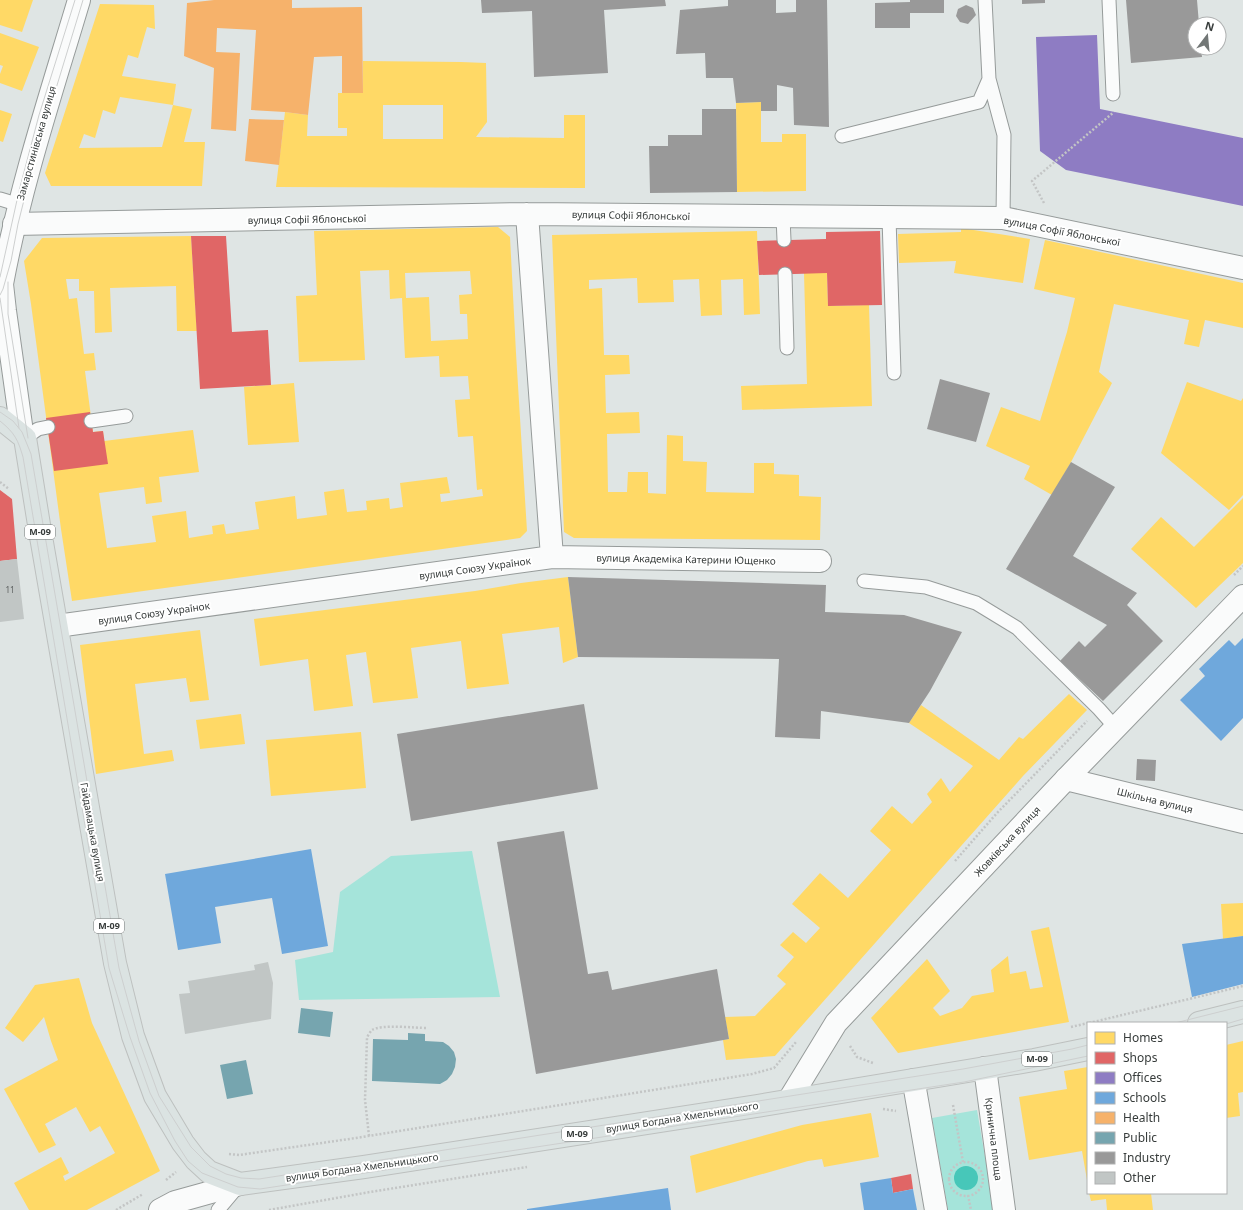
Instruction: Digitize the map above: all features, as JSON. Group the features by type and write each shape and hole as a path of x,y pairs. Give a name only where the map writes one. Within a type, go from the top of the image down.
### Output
{"main road":[{"path":"0,418 25,438"},
{"name":"Гайдамацька вулиця","path":"25,438 115,963 133,1036 155,1096 183,1143 196,1160 209,1172 240,1184"},
{"path":"1203,1022 1243,1012"},
{"name":"вулиця Богдана Хмельницького","path":"240,1184 379,1165 789,1100 1034,1060 1087,1049"}],"street":[{"name":"Замарстинівська вулиця","path":"1,286 14,224 10,201 35,145 79,0"},
{"name":"вулиця Софії Яблонської","path":"14,224 527,214 1003,218 1243,268"},
{"path":"527,214 552,557"},
{"name":"Гайдамацька вулиця","path":"1,286 22,432 25,438"},
{"name":"вулиця Академіка Катерини Ющенко","path":"552,557 820,561"},
{"name":"вулиця Союзу Українок","path":"57,626 552,557"},
{"name":"Жовківська вулиця","path":"789,1100 836,1023 1066,779 1243,596"},
{"name":"Шкільна вулиця","path":"1066,779 1243,822"},
{"name":"Кринична площа","path":"985,1068 1004,1210"},
{"path":"914,1080 936,1210"},
{"name":"вулиця Богдана Хмельницького","path":"160,1210 175,1202 240,1184"}],"lane":[{"path":"985,0 989,79 1004,135 1003,218"},
{"path":"1109,0 1113,94"},
{"path":"842,136 979,102 989,79"},
{"path":"783,217 784,240"},
{"path":"889,218 894,373"},
{"path":"785,274 787,348"},
{"path":"91,421 126,416"},
{"path":"25,438 38,429 48,427"},
{"path":"864,581 926,587 976,603 1017,628 1116,727"},
{"path":"218,1210 240,1184"}],"path":[{"path":"1046,206 1032,181 1114,112"},
{"path":"1093,1022 1243,986"},
{"path":"369,1136 365,1100 367,1038 369,1034 372,1030 383,1026 428,1028"},
{"path":"227,1154 239,1155 369,1136 752,1074 774,1068"},
{"path":"953,1105 963,1162"},
{"path":"963,1162 971,1163 976,1166 980,1170 982,1176 982,1181 978,1190 968,1195 958,1193 951,1186 949,1181 951,1170 963,1162"},
{"path":"968,1195 971,1210"}],"shaded area":[{"path":"472,851 500,997 299,1000 295,960 333,952 340,892 391,856"},
{"path":"977,1110 994,1210 948,1210 932,1118"},
{"path":"961,1166 971,1166 978,1173 978,1183 971,1190 961,1190 954,1183 954,1173"}],"building: Homes":[{"path":"0,0 33,0 22,32 0,25"},
{"path":"100,4 154,5 155,29 147,27 138,58 128,55 122,76 176,84 173,105 192,109 184,142 205,142 202,186 51,186 45,173","holes":["120,97 173,105 162,147 79,148 84,134 95,138 103,110 115,114"]},
{"path":"0,33 39,47 22,91 0,83 0,74 3,66 0,65"},
{"path":"363,61 486,63 487,122 476,137 564,138 564,115 585,115 585,188 276,187 285,112 308,115 307,136 347,136 347,128 338,128 338,93 363,93","holes":["383,105 443,105 443,139 383,139"]},
{"path":"761,102 761,142 782,142 782,134 806,134 806,191 737,192 736,103"},
{"path":"0,110 12,114 3,142 0,141"},
{"path":"498,227 510,237 527,531 520,538 72,601 24,261 42,238 191,236 197,331 177,331 176,286 110,288 112,332 95,333 94,291 79,291 79,279 66,279 69,299 77,298 84,354 94,353 96,370 85,371 93,432 103,431 104,441 193,430 199,472 159,477 162,502 146,504 144,487 99,493 107,548 156,542 152,516 186,511 189,538 213,534 212,526 224,524 226,534 259,529 255,502 295,496 297,519 327,515 324,492 344,489 347,512 367,510 366,501 389,498 390,509 403,507 400,483 447,477 450,493 440,494 441,502 483,496 482,489 477,490 473,436 458,437 455,400 470,399 468,376 440,377 439,356 405,358 402,298 390,299 389,270 360,271 365,360 299,362 296,296 317,295 314,231","holes":["470,271 472,294 459,295 460,314 467,314 468,339 431,341 429,297 406,298 405,273"]},
{"path":"961,228 1030,239 1023,283 954,273 956,261 899,263 898,234 961,232"},
{"path":"757,231 760,314 744,315 743,279 721,280 722,315 701,316 699,279 673,280 674,302 638,303 637,278 589,280 589,289 602,288 604,355 629,355 630,374 605,375 606,413 639,412 640,433 607,434 608,492 627,492 628,472 648,472 648,493 666,494 667,435 683,436 683,461 707,462 706,492 754,493 754,463 774,463 774,474 799,475 799,496 821,497 820,540 574,538 564,532 552,235"},
{"path":"1045,240 1243,283 1243,328 1205,320 1199,347 1184,344 1189,320 1114,304 1099,372 1112,383 1052,495 1024,479 1030,466 986,446 1001,407 1040,421 1067,332 1075,298 1034,289"},
{"path":"804,273 827,273 828,306 869,305 872,406 742,410 741,386 807,384"},
{"path":"1187,382 1241,401 1243,398 1243,495 1229,510 1161,453"},
{"path":"294,383 299,442 248,445 244,387"},
{"path":"1243,498 1243,563 1196,608 1131,549 1161,517 1194,547"},
{"path":"568,577 578,657 563,663 559,627 502,634 509,684 467,689 461,641 411,648 418,698 373,703 366,652 346,655 353,706 314,711 308,659 260,666 254,619 475,591"},
{"path":"200,630 209,700 190,702 186,678 135,684 144,754 172,750 174,761 96,774 80,645"},
{"path":"1069,694 1087,710 1023,776 775,1056 726,1060 723,1040 729,1039 725,1017 755,1016 786,984 777,976 794,957 780,945 793,932 806,943 820,928 792,904 820,873 848,898 891,850 870,831 892,806 912,824 932,802 927,794 941,778 950,792 973,766 909,723 921,705 999,760 1019,737 1023,739"},
{"path":"241,714 245,744 200,749 196,720"},
{"path":"361,732 366,788 271,796 266,740"},
{"path":"1243,903 1243,936 1223,939 1221,904"},
{"path":"1049,927 1069,1022 898,1053 871,1018 927,959 950,991 933,1008 940,1016 962,1008 972,996 994,992 991,970 1008,956 1010,974 1026,971 1030,989 1043,987 1031,931"},
{"path":"79,978 92,1023 160,1171 87,1210 29,1210 14,1183 61,1157 69,1173 63,1176 65,1181 115,1153 100,1126 90,1132 76,1107 45,1124 56,1145 39,1153 4,1089 58,1060 44,1017 23,1042 5,1028 35,985"},
{"path":"1243,1041 1243,1092 1238,1093 1240,1116 1227,1118 1227,1045"},
{"path":"1087,1067 1087,1180 1082,1151 1029,1160 1019,1097 1067,1089 1064,1071"},
{"path":"871,1113 879,1157 824,1167 822,1159 808,1161 696,1193 690,1156 802,1125"},
{"path":"1089,1194 1151,1194 1153,1210 1107,1210 1106,1199 1091,1201"}],"building: Shops":[{"path":"880,231 882,305 828,306 827,273 759,275 757,241 826,239 826,232"},
{"path":"191,236 226,236 232,332 268,330 271,385 200,389"},
{"path":"90,412 93,432 103,431 108,464 54,471 46,418"},
{"path":"0,490 12,499 17,559 0,561"},
{"path":"911,1174 913,1189 893,1193 891,1178"}],"building: Offices":[{"path":"1097,35 1100,109 1243,138 1243,206 1066,170 1040,151 1036,37"}],"building: Schools":[{"path":"1243,638 1243,718 1221,741 1180,700 1205,676 1199,669 1229,640 1235,646"},
{"path":"311,849 328,946 282,954 272,898 215,907 221,943 178,950 165,874"},
{"path":"1243,936 1243,984 1192,997 1182,944"},
{"path":"891,1178 893,1193 913,1189 917,1210 864,1210 860,1183"},
{"path":"668,1188 671,1210 527,1210 527,1209"}],"building: Health":[{"path":"214,0 292,0 292,8 362,7 363,93 342,93 342,56 314,57 308,115 251,110 256,30 217,28 216,52 240,53 236,131 211,129 214,68 184,56 187,3"},
{"path":"249,119 284,120 279,165 245,161"}],"building: Public":[{"path":"301,1008 333,1012 330,1037 298,1033"},
{"path":"408,1033 425,1034 425,1041 443,1042 454,1052 456,1059 455,1067 447,1080 440,1084 372,1081 373,1039 408,1040"},
{"path":"246,1060 253,1094 227,1099 220,1065"}],"building: Industry":[{"path":"481,0 665,0 666,6 604,10 608,73 534,77 532,11 482,13"},
{"path":"728,0 776,0 776,13 796,12 796,0 827,0 829,127 794,125 793,88 777,85 777,111 761,111 761,102 736,103 733,78 706,78 705,53 676,54 680,10 728,6"},
{"path":"910,0 944,0 944,13 910,13 910,28 875,28 875,3 910,2"},
{"path":"1022,0 1045,0 1045,3 1022,4"},
{"path":"1126,0 1197,0 1198,16 1187,16 1187,56 1202,57 1131,63"},
{"path":"966,5 973,8 976,15 968,24 960,22 956,16 958,9"},
{"path":"702,109 736,109 737,192 650,193 649,146 668,146 668,135 702,135"},
{"path":"940,379 990,393 976,442 927,429"},
{"path":"1071,462 1115,487 1073,556 1137,593 1127,605 1163,641 1103,701 1060,661 1079,641 1085,647 1107,625 1006,569"},
{"path":"568,577 826,585 825,612 904,615 962,632 930,691 909,723 821,711 820,739 775,737 779,659 578,657"},
{"path":"584,704 598,789 411,821 397,734"},
{"path":"1137,759 1156,760 1155,781 1136,780"},
{"path":"564,831 588,974 608,971 612,990 717,969 729,1039 536,1074 497,842"}],"building: Other":[{"path":"17,559 24,619 0,622 0,561"},
{"path":"268,962 273,983 271,1019 185,1034 179,994 190,993 188,981 255,970 254,965"}],"tram line":[{"path":"0,277 19,191 39,115 75,0"},
{"path":"0,295 11,261 18,224 33,164 83,0"},
{"path":"8,282 8,314 28,438"},
{"path":"0,298 19,428"},
{"path":"0,412 13,421 22,432 31,454 119,968 139,1041 159,1096 191,1147 210,1166 226,1174 241,1178 259,1179 963,1069 1087,1045"},
{"path":"0,421 15,437 23,457 109,968 130,1037 150,1093 175,1141 188,1161 202,1173 238,1187 260,1189 964,1082 1087,1056"},
{"path":"1179,1022 1243,1006"},
{"path":"1227,1024 1243,1019"}]}
